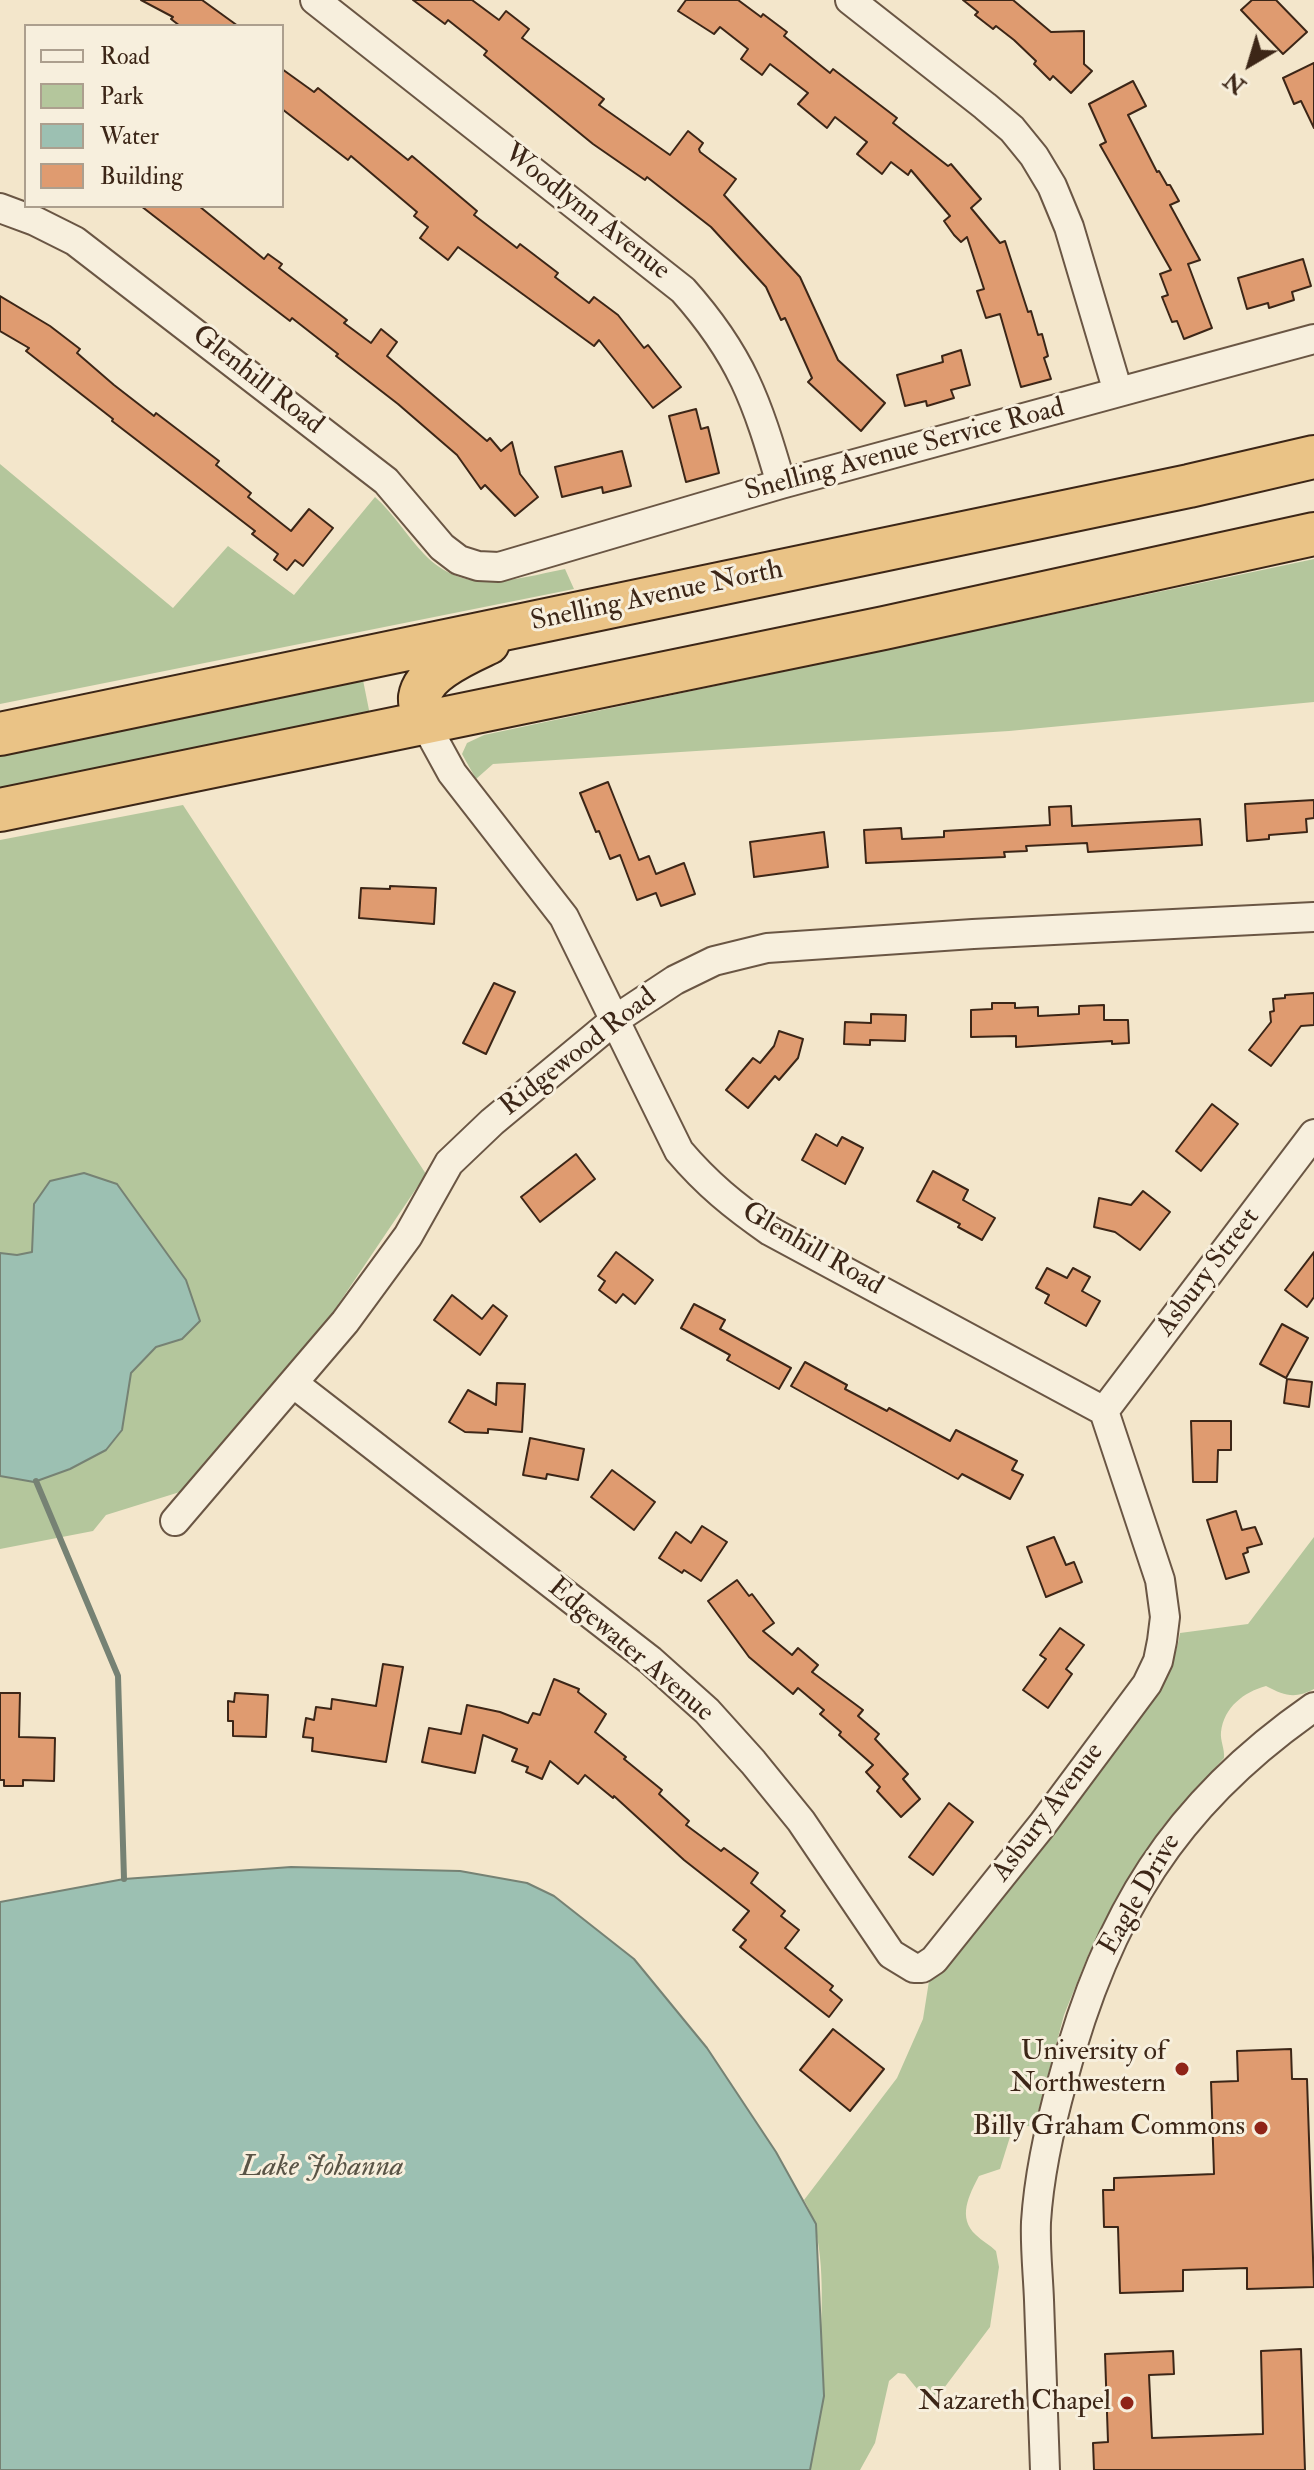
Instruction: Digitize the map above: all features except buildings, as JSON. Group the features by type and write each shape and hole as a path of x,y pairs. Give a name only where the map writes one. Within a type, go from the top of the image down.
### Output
{"highway":[{"name":"Snelling Avenue North","path":"0,734 1314,457"},
{"path":"0,810 1134,575 1314,534"},
{"path":"424,722 420,697 427,682 454,659 532,622"}],"street":[{"name":"Woodlynn Avenue","path":"315,0 683,290 718,332 750,388 781,484"},
{"path":"850,0 985,106 1012,129 1034,156 1052,186 1069,227 1118,392"},
{"name":"Glenhill Road","path":"0,208 75,241 386,481 442,547 459,560 478,566 499,567"},
{"name":"Snelling Avenue Service Road","path":"499,567 781,484 1314,339"},
{"name":"Glenhill Road","path":"424,722 452,773 564,917 679,1151 704,1180 736,1208 770,1231 1104,1411"},
{"name":"Ridgewood Road","path":"175,1521 345,1322 408,1236 449,1163 492,1122 616,1019 656,991 714,961 767,948 1314,917"},
{"name":"Asbury Street","path":"1104,1411 1314,1134"},
{"name":"Edgewater Avenue","path":"293,1383 650,1660 707,1711 801,1821 891,1954 914,1968"},
{"name":"Asbury Avenue","path":"914,1968 922,1968 934,1960 1042,1825 1147,1684 1158,1661 1165,1617 1160,1580 1104,1411"},
{"name":"Eagle Drive","path":"1045,2470 1036,2222 1049,2129 1073,2038 1110,1940 1137,1891 1178,1830 1220,1783 1262,1745 1314,1707"}],"green space":[{"path":"0,464 173,608 228,546 294,595 375,497 424,554 456,576 473,580 509,580 565,569 574,589 0,704"},
{"path":"1314,559 1314,702 1009,731 493,764 476,779 462,754 467,743 484,735"},
{"path":"363,680 370,715 0,795 0,752"},
{"path":"183,805 426,1174 325,1324 183,1491 106,1515 93,1531 0,1549 0,840"},
{"path":"1314,1537 1314,1689 1290,1695 1266,1686 1236,1702 1226,1715 1221,1732 1224,1758 1162,1827 1115,1900 1089,1953 1064,2015 1034,2127 1014,2124 1000,2169 979,2176 972,2191 967,2206 967,2221 976,2235 996,2251 999,2267 990,2327 938,2396 927,2401 905,2374 898,2373 889,2381 875,2443 860,2470 810,2470 822,2293 814,2225 804,2200 897,2078 923,2019 929,1981 944,1972 1156,1692 1168,1671 1180,1633 1248,1624"}],"water":[{"path":"84,1173 117,1184 186,1280 200,1321 182,1339 156,1347 131,1373 122,1430 106,1450 70,1469 34,1482 0,1476 0,1253 17,1255 32,1252 34,1204 50,1181"},
{"name":"Lake Johanna","path":"291,1867 460,1871 527,1883 554,1896 634,1959 707,2048 776,2152 816,2224 824,2396 810,2470 0,2470 0,1902 124,1879"}],"waterway":[{"path":"36,1481 118,1676 124,1879"}],"place":[{"name":"University of Northwestern","path":"1182,2069"},
{"name":"Billy Graham Commons","path":"1261,2128"},
{"name":"Nazareth Chapel","path":"1127,2403"}]}
